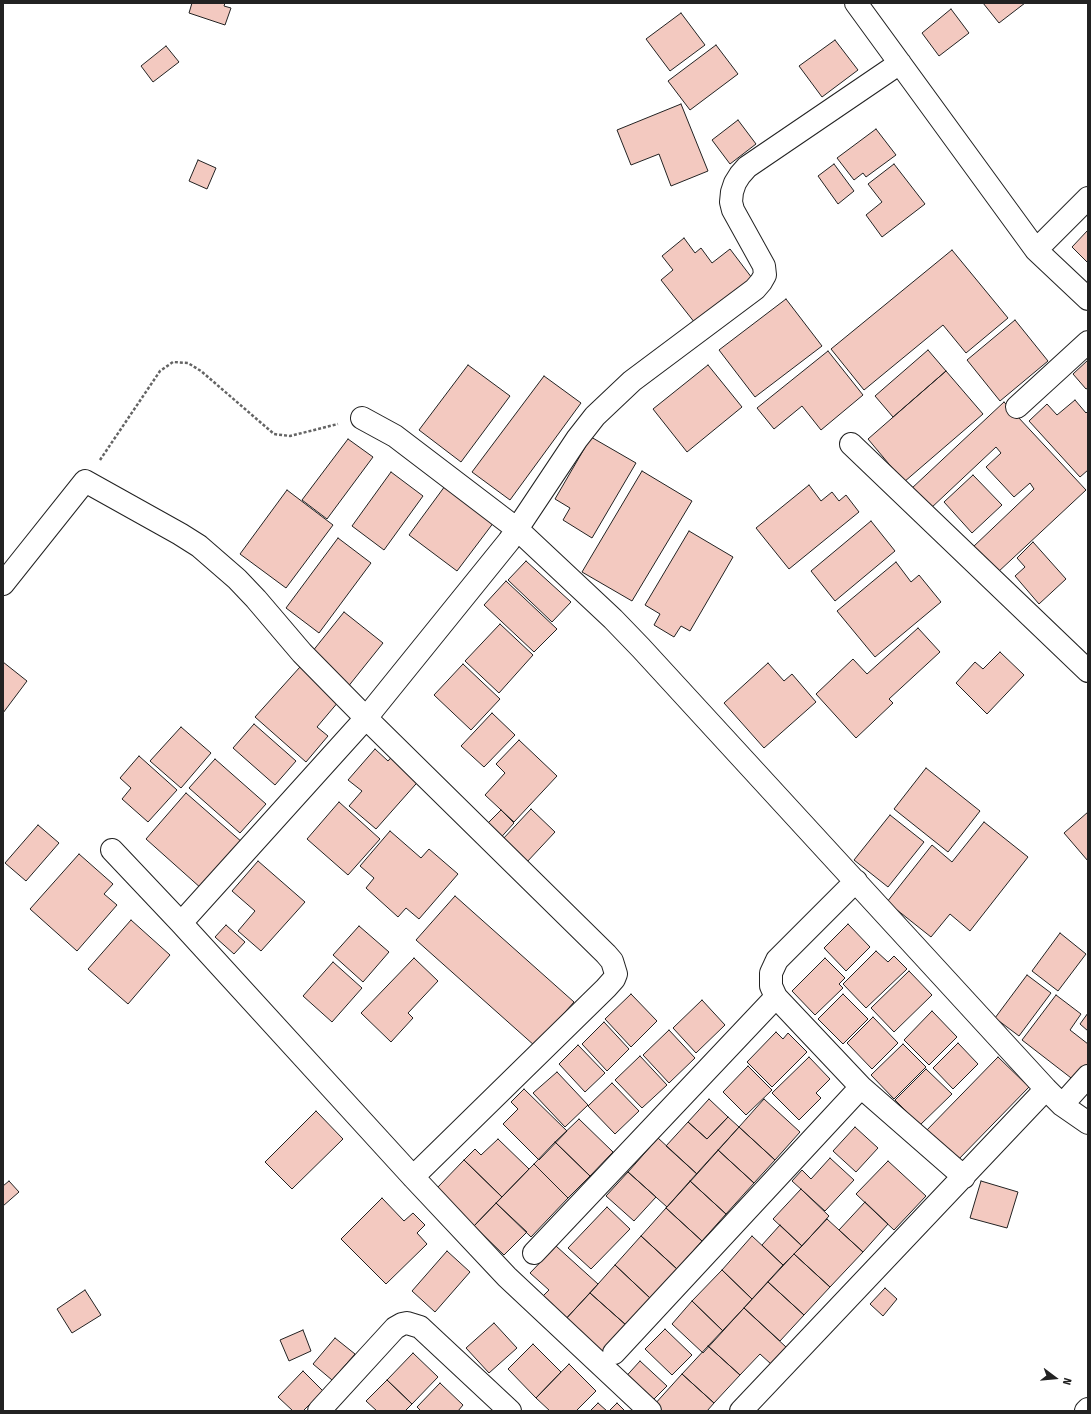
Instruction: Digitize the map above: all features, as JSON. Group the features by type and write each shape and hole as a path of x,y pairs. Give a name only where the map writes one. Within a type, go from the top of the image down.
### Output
{"street":[{"path":"856,3 998,200 1036,250 1088,299"},
{"path":"181,923 366,718 517,529 577,439 595,416 632,381 754,289 763,279 765,275 764,266 733,210 731,202 735,183 740,175 748,167 900,63"},
{"path":"1036,250 1088,198"},
{"path":"1016,406 1088,342"},
{"path":"362,418 395,436 517,529 642,648 1046,1089 1062,1104 1088,1123"},
{"path":"851,444 1088,671"},
{"path":"3,584 85,481 180,534 199,546 237,579 302,653 612,961 616,974 614,979 606,988 413,1177"},
{"path":"112,850 507,1277 650,1411"},
{"path":"856,882 777,960 771,973 771,986 776,997 861,1087 964,1177"},
{"path":"534,1253 776,997"},
{"path":"1062,1104 1088,1076"},
{"path":"614,1353 861,1087"},
{"path":"741,1411 1046,1089"},
{"path":"319,1411 395,1328 407,1323 420,1327 501,1408"}],"path":[{"path":"85,481 160,371 173,362 188,363 201,370 274,434 290,436 362,418"}],"building":[{"path":"192,3 225,3 224,6 231,8 225,25 189,13"},
{"path":"983,3 1025,3 999,23"},
{"path":"951,9 969,33 939,56 922,33"},
{"path":"681,13 705,45 670,71 646,39"},
{"path":"835,40 858,70 822,97 799,66"},
{"path":"716,45 738,74 690,110 668,81"},
{"path":"166,46 179,62 153,82 141,66"},
{"path":"681,104 708,171 671,186 659,154 631,165 617,130"},
{"path":"738,120 756,144 730,164 712,140"},
{"path":"876,129 896,155 866,177 863,173 854,180 837,158"},
{"path":"198,160 216,168 207,189 189,181"},
{"path":"834,164 854,191 838,204 818,176"},
{"path":"894,164 925,204 882,237 866,215 882,202 868,184"},
{"path":"1088,230 1088,263 1072,247"},
{"path":"684,238 695,253 701,248 712,263 730,249 752,278 695,323 661,280 673,270 662,256"},
{"path":"952,250 1008,318 966,353 943,325 864,390 831,349"},
{"path":"786,299 822,346 755,397 719,350"},
{"path":"1015,320 1048,361 1000,401 967,360"},
{"path":"928,350 946,371 893,417 875,396"},
{"path":"828,351 863,395 821,430 802,406 774,429 757,408"},
{"path":"1088,360 1088,388 1086,389 1073,374"},
{"path":"468,365 510,396 461,462 419,430"},
{"path":"708,365 742,407 687,452 653,409"},
{"path":"946,371 983,414 904,482 868,439"},
{"path":"544,376 581,403 510,500 472,472"},
{"path":"1075,400 1086,413 1088,411 1088,470 1080,477 1029,421 1047,404 1057,415"},
{"path":"1004,402 1086,490 997,573 973,547 1034,489 1030,483 1014,497 986,467 1001,453 996,447 930,509 911,489"},
{"path":"591,437 636,463 592,538 563,520 570,508 555,499"},
{"path":"348,439 373,457 327,519 302,500"},
{"path":"642,471 692,501 632,601 582,572"},
{"path":"391,472 423,496 384,550 352,526"},
{"path":"973,475 1002,505 972,533 944,502"},
{"path":"809,485 821,501 832,492 839,501 846,495 859,512 789,569 756,528"},
{"path":"445,486 494,522 457,571 409,535"},
{"path":"287,490 333,525 286,588 240,554"},
{"path":"871,521 895,551 835,601 811,571"},
{"path":"689,531 733,557 690,631 681,626 674,637 654,625 660,614 645,605"},
{"path":"338,538 371,563 319,633 286,608"},
{"path":"1033,542 1066,579 1039,604 1015,576 1025,567 1017,558"},
{"path":"526,561 571,602 552,622 508,580"},
{"path":"896,562 911,582 919,575 941,602 875,657 837,611"},
{"path":"506,581 557,629 534,652 484,605"},
{"path":"344,612 383,643 347,688 308,657"},
{"path":"500,624 533,655 499,693 465,661"},
{"path":"918,628 940,652 889,699 893,703 856,738 816,694 853,659 867,674"},
{"path":"1000,652 1024,675 987,714 956,683 975,662 983,669"},
{"path":"3,662 27,681 3,713"},
{"path":"768,663 784,681 792,674 816,702 764,748 724,703"},
{"path":"463,664 500,699 471,730 434,695"},
{"path":"300,667 339,701 317,727 328,736 306,762 255,717"},
{"path":"492,713 515,735 484,767 461,746"},
{"path":"254,724 296,761 275,785 233,748"},
{"path":"181,727 211,753 181,788 150,761"},
{"path":"519,740 557,776 514,822 485,795 505,773 496,764"},
{"path":"375,749 388,761 396,752 423,776 376,829 349,806 362,791 348,780"},
{"path":"139,756 177,790 148,822 122,799 131,788 120,778"},
{"path":"215,759 266,804 240,833 189,788"},
{"path":"926,768 980,811 948,852 894,809"},
{"path":"186,793 243,843 202,889 146,839"},
{"path":"339,802 380,839 348,875 307,839"},
{"path":"531,809 555,832 526,863 502,840"},
{"path":"501,810 514,823 496,843 482,829"},
{"path":"1088,812 1088,861 1064,833"},
{"path":"890,815 924,842 888,887 854,860"},
{"path":"984,822 1028,857 970,931 950,914 931,937 887,902 932,845 952,862"},
{"path":"38,825 59,843 26,881 5,863"},
{"path":"390,831 421,858 429,849 458,874 419,919 406,908 398,917 366,888 374,878 360,866"},
{"path":"79,854 113,884 104,894 117,905 77,951 30,909"},
{"path":"258,861 305,902 261,951 238,931 255,911 232,891"},
{"path":"455,896 574,1002 535,1046 416,940"},
{"path":"131,920 170,955 128,1004 88,969"},
{"path":"848,924 870,947 846,971 824,948"},
{"path":"226,925 245,942 234,954 215,937"},
{"path":"359,926 389,952 363,982 333,955"},
{"path":"1060,933 1086,954 1058,991 1032,971"},
{"path":"876,951 888,962 894,956 907,969 866,1008 843,984"},
{"path":"414,958 438,981 408,1013 413,1018 391,1042 361,1013"},
{"path":"825,958 845,978 839,984 843,988 815,1015 792,991"},
{"path":"333,962 362,988 332,1022 303,996"},
{"path":"909,971 932,995 894,1032 871,1008"},
{"path":"1027,975 1051,993 1019,1036 995,1018"},
{"path":"631,994 657,1021 631,1047 605,1019"},
{"path":"843,994 868,1019 843,1044 818,1019"},
{"path":"1056,995 1081,1014 1070,1030 1088,1044 1088,1064 1075,1081 1022,1040"},
{"path":"702,1000 725,1025 696,1053 673,1028"},
{"path":"932,1011 957,1037 929,1065 904,1040"},
{"path":"1088,1013 1088,1031 1080,1024"},
{"path":"873,1017 898,1043 872,1069 847,1043"},
{"path":"604,1022 629,1049 607,1071 582,1044"},
{"path":"669,1030 695,1058 669,1083 643,1055"},
{"path":"776,1032 783,1039 788,1033 807,1052 772,1087 747,1062"},
{"path":"958,1043 978,1064 953,1089 933,1068"},
{"path":"903,1044 926,1067 894,1099 871,1075"},
{"path":"578,1045 605,1073 585,1092 559,1064"},
{"path":"640,1056 667,1085 642,1108 615,1080"},
{"path":"809,1057 830,1079 816,1093 821,1098 799,1120 772,1093"},
{"path":"998,1057 1029,1087 956,1162 925,1132"},
{"path":"748,1066 772,1090 746,1115 723,1092"},
{"path":"926,1069 952,1094 920,1125 895,1100"},
{"path":"557,1072 588,1105 565,1127 533,1093"},
{"path":"612,1083 639,1111 615,1134 588,1106"},
{"path":"524,1089 567,1131 539,1160 503,1124 518,1109 511,1102"},
{"path":"709,1099 728,1117 707,1139 688,1122"},
{"path":"764,1099 800,1132 775,1160 739,1127"},
{"path":"316,1111 343,1139 292,1189 265,1162"},
{"path":"728,1117 739,1127 697,1174 666,1146 688,1122 707,1139"},
{"path":"579,1119 613,1152 590,1176 555,1142"},
{"path":"739,1127 775,1160 754,1183 718,1150"},
{"path":"855,1127 878,1148 856,1172 833,1151"},
{"path":"658,1138 697,1174 667,1207 628,1172"},
{"path":"498,1139 529,1169 502,1197 464,1160 475,1149 481,1155"},
{"path":"555,1142 590,1176 568,1198 534,1164"},
{"path":"718,1150 754,1183 726,1214 690,1181"},
{"path":"830,1158 854,1180 825,1211 792,1181 802,1170 811,1179"},
{"path":"464,1160 502,1197 474,1226 437,1188"},
{"path":"888,1161 926,1196 894,1230 856,1194"},
{"path":"534,1164 568,1198 531,1237 496,1203"},
{"path":"628,1172 656,1197 634,1221 606,1196"},
{"path":"9,1181 19,1192 3,1206 3,1186"},
{"path":"690,1181 726,1214 702,1241 666,1208"},
{"path":"981,1181 1018,1192 1007,1228 970,1218"},
{"path":"801,1189 829,1216 802,1246 773,1219"},
{"path":"382,1198 404,1221 413,1213 425,1225 417,1233 427,1244 386,1284 341,1239"},
{"path":"865,1202 888,1224 863,1252 839,1230"},
{"path":"496,1203 527,1232 504,1255 474,1226"},
{"path":"607,1207 630,1229 591,1269 568,1248"},
{"path":"666,1208 702,1241 677,1269 641,1236"},
{"path":"827,1219 863,1252 830,1287 794,1254"},
{"path":"780,1225 802,1246 783,1265 762,1245"},
{"path":"641,1236 677,1269 650,1298 615,1265"},
{"path":"752,1236 783,1265 752,1299 722,1270"},
{"path":"556,1246 598,1284 563,1322 539,1300 549,1290 530,1273"},
{"path":"447,1251 470,1272 435,1312 412,1291"},
{"path":"794,1254 830,1287 804,1315 768,1282"},
{"path":"615,1265 650,1298 626,1325 590,1293"},
{"path":"722,1270 752,1299 723,1331 692,1301"},
{"path":"768,1282 804,1315 780,1341 744,1308"},
{"path":"885,1288 897,1299 883,1316 870,1304"},
{"path":"85,1290 101,1315 72,1333 57,1309"},
{"path":"590,1293 626,1325 599,1355 563,1322"},
{"path":"692,1301 723,1331 703,1353 672,1324"},
{"path":"744,1308 786,1347 771,1364 760,1354 740,1375 708,1346"},
{"path":"494,1323 517,1348 489,1373 466,1348"},
{"path":"665,1329 692,1355 672,1375 645,1349"},
{"path":"303,1330 311,1351 289,1361 280,1340"},
{"path":"335,1338 355,1354 332,1380 313,1364"},
{"path":"533,1344 561,1372 536,1398 508,1369"},
{"path":"708,1346 740,1375 714,1403 682,1374"},
{"path":"413,1353 438,1377 412,1404 387,1380"},
{"path":"640,1361 667,1386 647,1406 621,1382"},
{"path":"569,1364 596,1391 576,1411 550,1411 536,1398"},
{"path":"303,1371 323,1391 303,1411 293,1411 278,1397"},
{"path":"682,1374 714,1403 707,1411 660,1411 654,1405"},
{"path":"387,1380 412,1404 405,1411 377,1411 366,1401"},
{"path":"440,1383 463,1405 458,1411 421,1411 417,1407"},
{"path":"598,1403 607,1411 590,1411"},
{"path":"617,1403 625,1411 609,1411"}]}
